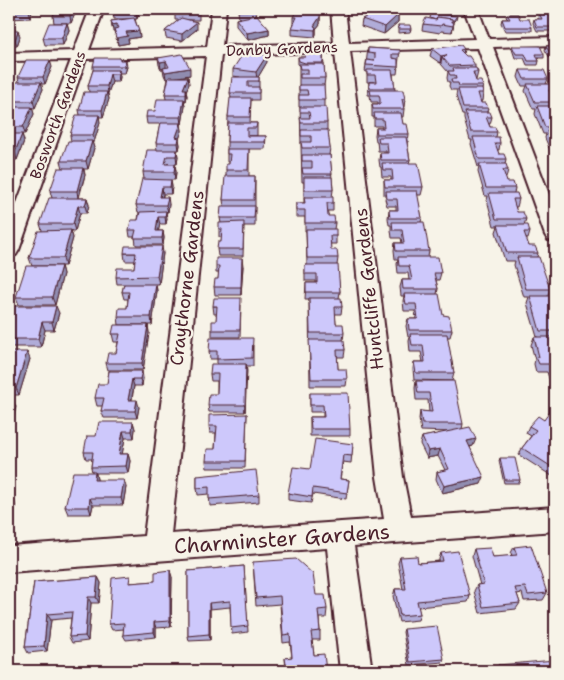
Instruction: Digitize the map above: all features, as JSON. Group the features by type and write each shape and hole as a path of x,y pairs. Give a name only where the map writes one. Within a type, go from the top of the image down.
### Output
{"street":[{"name":"Bosworth Gardens","path":"9,249 97,9"},
{"name":"Craythorne Gardens","path":"156,548 219,9"},
{"name":"Huntcliffe Gardens","path":"338,9 390,477 400,530"},
{"path":"471,9 555,235"},
{"name":"Danby Gardens","path":"9,57 555,41"},
{"name":"Charminster Gardens","path":"9,559 555,519"},
{"path":"339,535 356,671"}],"building":[{"path":"9,9 29,9 29,11 9,12"},
{"path":"56,9 73,9 70,16 53,16"},
{"path":"114,9 137,9 136,12 113,12"},
{"path":"176,9 199,9 199,13 175,13"},
{"path":"239,9 256,9 256,11 238,11"},
{"path":"381,9 398,15 385,27 362,19"},
{"path":"296,11 320,11 320,17 314,26 316,27 315,30 292,28 297,17 293,17"},
{"path":"539,13 549,13 552,19 555,19 555,27 537,27 534,19 542,19"},
{"path":"431,14 457,16 452,22 452,19 437,17 436,20 430,18"},
{"path":"507,14 518,14 520,19 529,19 532,27 505,27 502,19 510,19"},
{"path":"257,15 269,29 247,33 236,19"},
{"path":"437,17 452,19 452,22 454,22 453,26 423,24 426,18 436,20"},
{"path":"134,18 139,31 126,32 128,36 117,38 114,29 119,28 117,24 112,25 111,21"},
{"path":"181,18 197,22 182,34 165,31"},
{"path":"49,23 67,23 62,38 43,38"},
{"path":"398,25 410,25 411,29 399,29"},
{"path":"9,30 18,30 15,40 9,40"},
{"path":"461,45 464,49 460,50 466,56 469,56 475,65 450,66 442,57 446,55 441,56 432,49"},
{"path":"512,46 540,46 544,54 536,54 539,61 528,61 525,54 516,54"},
{"path":"546,46 555,46 555,55 551,55"},
{"path":"368,48 400,50 400,54 392,54 392,58 398,59 398,67 366,65 367,60 374,61 375,57 375,54 368,53"},
{"path":"244,52 267,55 256,72 233,69"},
{"path":"182,54 190,68 165,72 163,68 169,67 166,61 160,62 158,58"},
{"path":"304,54 323,54 323,63 299,61 298,57 305,57"},
{"path":"95,58 120,58 120,60 126,60 124,66 93,66"},
{"path":"26,60 50,60 43,77 18,77"},
{"path":"299,64 324,64 325,78 300,78 300,74 308,74 308,69 300,69"},
{"path":"453,68 476,68 478,72 473,72 476,81 481,81 483,86 459,86 458,83 452,83 451,79 456,79 455,75 450,75 448,71 454,71"},
{"path":"93,70 119,70 118,74 110,74 107,86 88,86"},
{"path":"367,70 392,70 395,88 369,88 369,82 376,82 375,75 367,75"},
{"path":"520,70 544,70 548,79 524,79"},
{"path":"169,77 188,77 183,89 186,89 186,94 165,94"},
{"path":"232,77 259,77 259,81 248,81 248,87 259,87 259,93 230,93"},
{"path":"16,82 41,82 33,101 9,101"},
{"path":"527,84 555,84 555,90 549,90 552,96 555,96 555,102 535,102"},
{"path":"299,85 324,85 325,100 299,100 299,95 308,95 307,90 299,90"},
{"path":"458,89 482,89 483,93 478,93 481,103 486,103 488,108 463,108"},
{"path":"370,90 403,90 405,99 402,99 404,109 373,109 372,104 380,104 380,99 379,95 371,95"},
{"path":"84,92 107,92 102,110 79,110"},
{"path":"230,98 251,98 250,117 228,117"},
{"path":"157,99 184,99 181,117 146,117 147,111 155,111"},
{"path":"537,106 555,106 555,127 545,127"},
{"path":"9,107 32,107 23,127 9,127"},
{"path":"300,107 326,107 327,123 301,123 300,118 310,118 309,112 300,112"},
{"path":"465,112 490,112 492,117 486,117 490,127 495,127 497,132 471,132"},
{"path":"374,113 401,113 403,124 407,124 409,134 377,134 376,128 384,128 383,119 375,119"},
{"path":"76,115 99,115 93,135 70,135"},
{"path":"160,123 181,123 176,137 179,138 178,143 156,143"},
{"path":"228,123 257,123 256,128 247,128 247,136 266,136 265,142 227,142"},
{"path":"301,130 328,130 330,148 302,148 301,142 311,142 311,136 301,136"},
{"path":"547,131 555,131 555,149"},
{"path":"9,134 22,134 15,152 9,152"},
{"path":"378,137 406,137 410,160 381,160 380,153 388,153 387,143 379,143"},
{"path":"473,137 499,137 500,143 495,143 499,154 504,154 506,159 479,159"},
{"path":"68,141 92,141 86,161 61,161"},
{"path":"227,149 249,149 248,170 226,170 230,154 227,154"},
{"path":"147,150 177,150 176,156 167,156 165,164 175,164 174,172 143,172"},
{"path":"302,155 330,155 332,174 303,174 302,168 312,168 312,161 302,161"},
{"path":"382,163 418,163 423,187 385,187 384,180 393,180 392,170 383,170"},
{"path":"479,164 506,164 508,170 503,170 507,182 513,182 515,188 486,188"},
{"path":"58,168 83,168 77,191 50,191"},
{"path":"225,176 255,176 254,200 223,200"},
{"path":"304,177 332,177 333,190 304,190"},
{"path":"142,179 171,180 170,187 162,187 160,197 168,197 166,205 136,205"},
{"path":"386,191 417,191 422,218 390,218 389,210 398,210 397,199 387,199"},
{"path":"489,193 517,193 519,199 513,199 517,212 523,212 526,219 496,219"},
{"path":"304,197 333,197 333,203 327,203 328,216 334,216 335,223 305,223 305,210 296,210 296,203 305,203"},
{"path":"49,198 87,198 85,206 78,206 73,224 40,224"},
{"path":"221,206 255,206 254,218 220,218"},
{"path":"166,211 165,217 158,217 156,231 163,231 162,238 134,238 136,230 129,230 131,220 138,220 140,212"},
{"path":"244,222 243,249 217,249 218,242 221,242 222,229 219,229 219,223"},
{"path":"392,222 424,222 429,251 396,251 395,243 404,243 402,230 393,230"},
{"path":"498,225 528,225 530,232 524,232 529,246 535,246 538,253 507,253"},
{"path":"306,229 336,229 336,236 330,236 331,250 337,250 338,258 307,258"},
{"path":"71,230 63,258 29,258 38,231"},
{"path":"125,246 162,246 157,276 116,277 117,268 134,268 136,253 124,253"},
{"path":"398,257 438,257 441,273 434,273 438,289 403,289 402,280 412,280 409,266 399,266"},
{"path":"517,257 539,257 550,289 526,289"},
{"path":"216,258 242,258 241,287 214,287 215,279 218,279 219,266 216,266"},
{"path":"305,265 338,265 340,292 306,292 306,283 317,283 317,274 305,274"},
{"path":"26,266 61,266 52,297 16,297"},
{"path":"124,284 156,284 151,317 118,317 119,308 127,308 129,292 122,292"},
{"path":"404,294 439,294 443,315 449,316 452,330 409,330 408,319 418,319 416,304 406,304"},
{"path":"530,296 554,296 555,331 540,331"},
{"path":"214,298 241,298 240,330 212,330 212,321 216,321 217,306 213,306"},
{"path":"309,298 341,298 342,307 335,307 336,324 343,324 344,333 310,333"},
{"path":"13,306 56,306 52,322 42,322 38,339 9,339 9,320"},
{"path":"114,325 148,325 142,363 106,363 108,353 116,353 120,334 112,334"},
{"path":"410,334 447,334 454,373 416,373 414,362 425,362 423,345 412,345"},
{"path":"534,337 555,337 555,377 550,364 539,364 536,357 539,357"},
{"path":"210,338 253,338 252,358 217,359 217,351 209,351"},
{"path":"309,340 344,340 345,350 337,350 338,369 346,369 347,379 311,379"},
{"path":"9,352 27,352 16,388 9,388"},
{"path":"211,364 246,364 245,405 208,405 209,394 217,394 218,374 210,374"},
{"path":"109,371 142,371 140,379 132,379 128,400 137,400 135,411 101,411 104,398 95,398 98,384 107,384"},
{"path":"416,381 454,381 463,424 422,424 420,411 432,412 429,393 418,393"},
{"path":"310,393 348,393 350,429 311,429 310,417 324,417 323,405 310,405"},
{"path":"9,400 13,400 9,415"},
{"path":"549,413 555,417 555,469 522,448 536,430 529,426 538,416 544,420"},
{"path":"247,414 245,461 206,461 207,449 215,449 217,426 209,426 209,415"},
{"path":"99,422 133,422 132,431 123,431 119,454 128,454 126,466 91,467 93,452 84,452 87,436 96,436"},
{"path":"470,427 476,439 467,441 484,477 444,486 437,472 449,469 440,449 428,451 422,437"},
{"path":"315,439 353,444 352,456 343,455 340,479 349,480 347,493 313,488 312,497 288,493 293,467 310,469"},
{"path":"500,458 515,458 520,480 505,480"},
{"path":"256,470 259,495 209,499 209,487 197,488 197,476"},
{"path":"73,472 95,472 94,480 124,480 121,498 90,498 89,507 65,507"},
{"path":"9,484 13,501 9,502"},
{"path":"531,545 547,593 528,595 525,587 515,588 520,603 483,607 477,585 484,584 474,549 490,548 493,557 517,555 514,547"},
{"path":"458,551 470,596 417,601 420,614 400,616 395,589 406,589 400,557 417,556 418,563 443,561 441,553"},
{"path":"296,559 313,574 316,595 325,595 327,609 318,610 320,631 311,632 314,655 324,654 326,671 287,671 285,658 292,657 290,634 283,635 280,596 256,598 253,562"},
{"path":"244,566 248,626 231,628 230,601 209,603 209,634 188,636 188,571"},
{"path":"170,570 170,621 154,622 154,632 123,635 124,623 109,624 112,578 130,576 129,583 155,581 155,572"},
{"path":"98,577 96,597 88,597 85,636 69,637 72,612 47,614 44,646 25,647 34,582"},
{"path":"437,626 444,659 410,662 404,629"},
{"path":"555,660 555,671 500,671 498,665"},
{"path":"488,669 488,671 467,671"}]}
